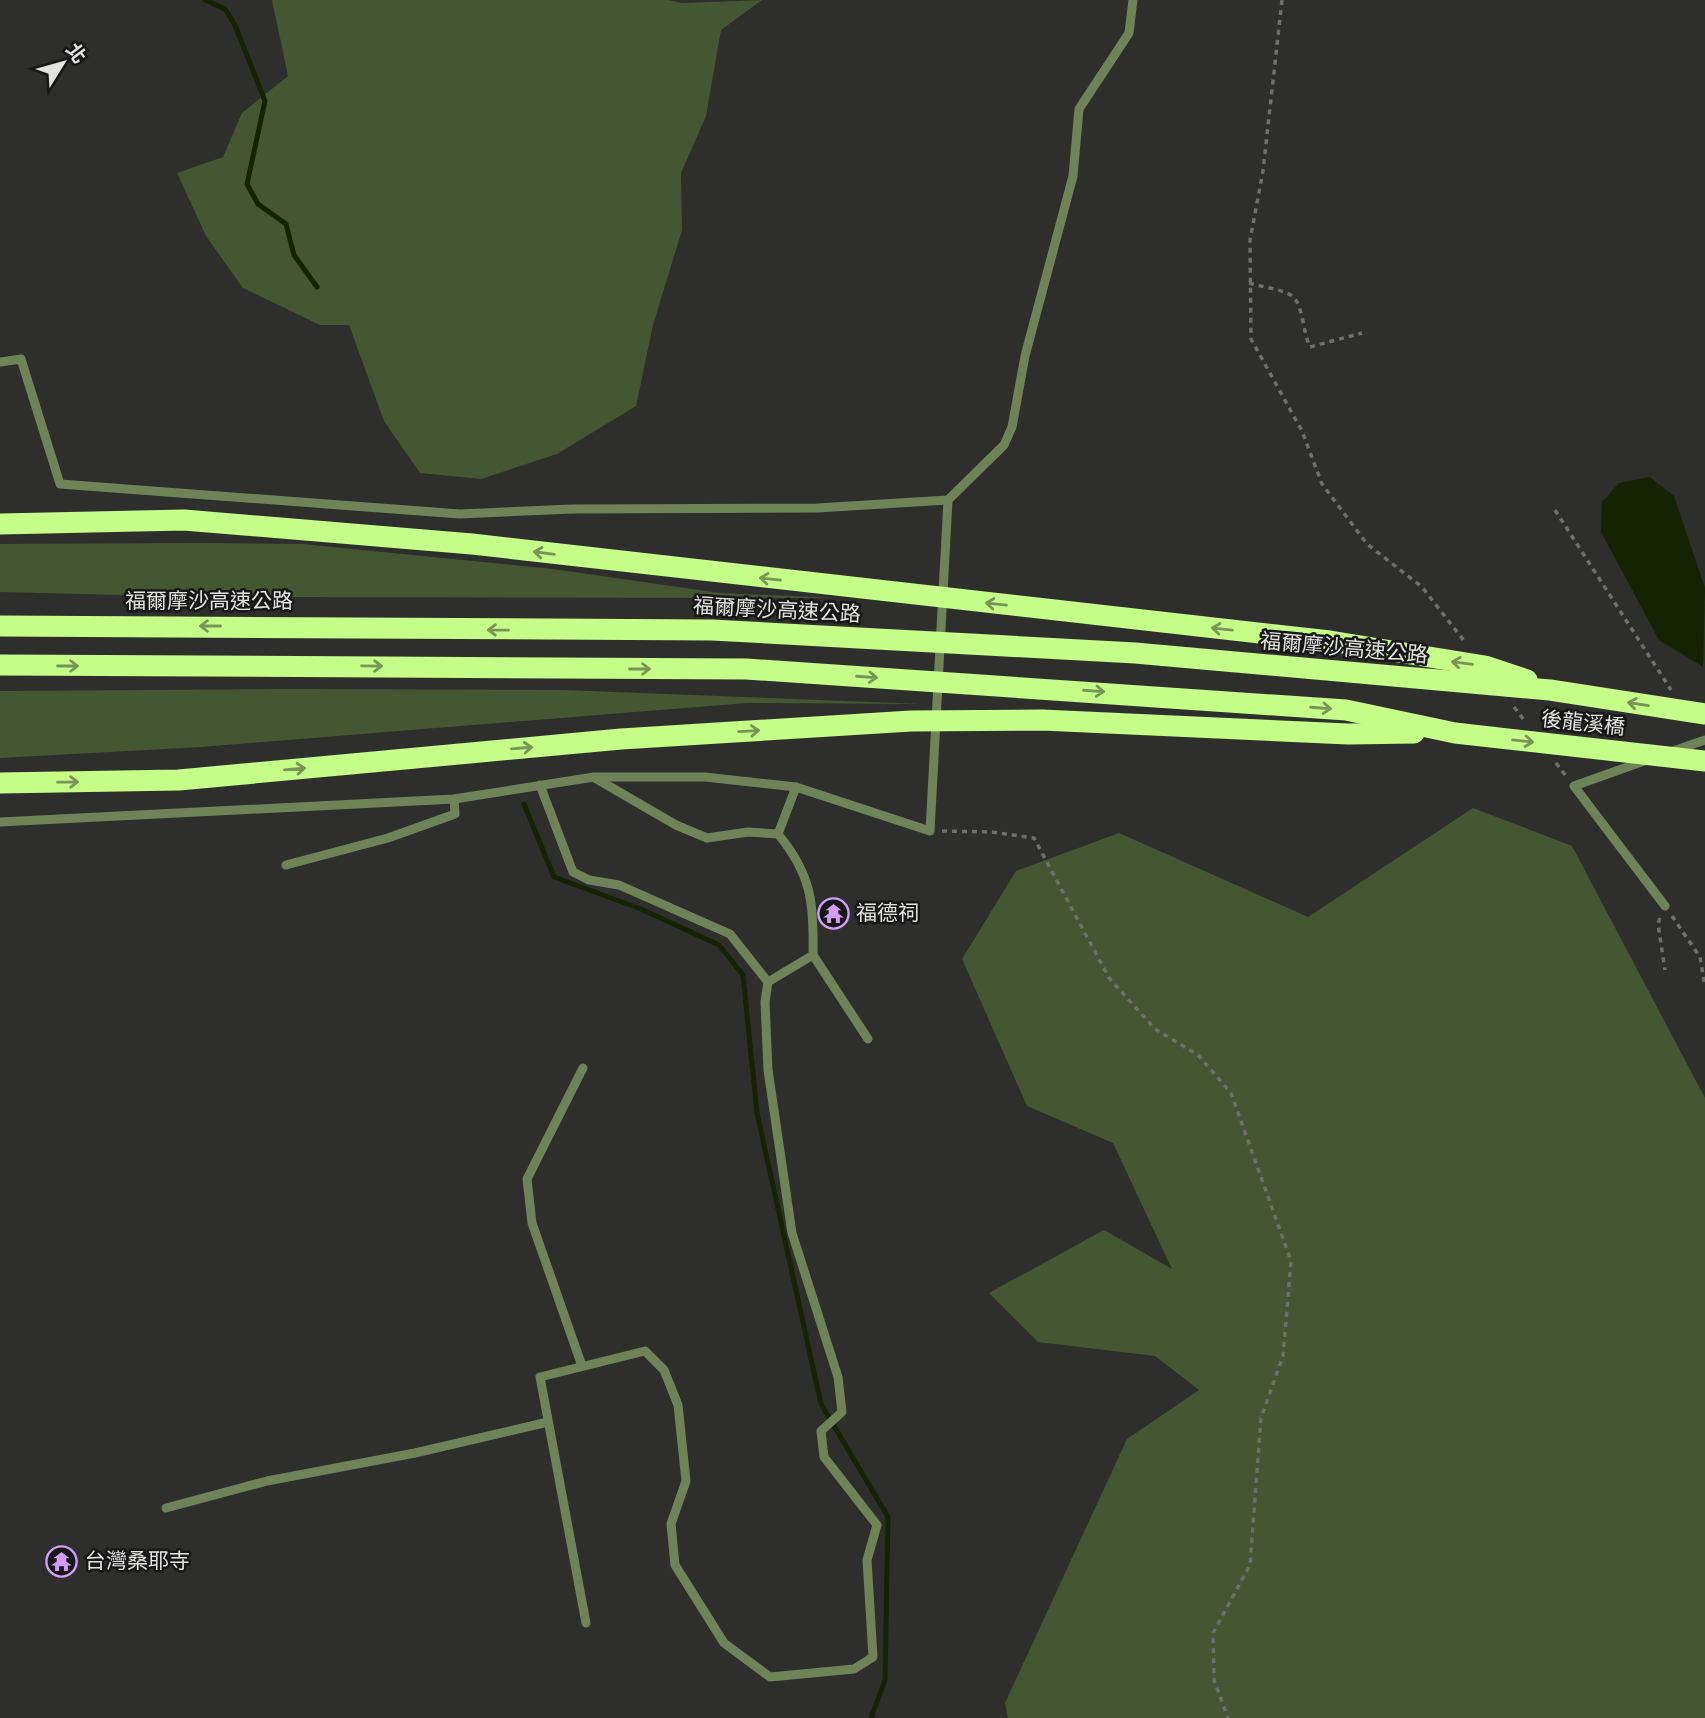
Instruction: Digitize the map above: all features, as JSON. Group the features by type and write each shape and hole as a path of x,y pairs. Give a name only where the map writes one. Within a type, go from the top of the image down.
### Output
{"highway":[{"path":"0,524 184,520 472,544 1330,641 1485,666 1550,690"},
{"name":"福爾摩沙高速公路","path":"0,626 279,625 566,631 712,630 1135,653 1550,690"},
{"path":"0,666 303,665 759,670 1346,710 1455,733"},
{"name":"後龍溪橋","path":"1550,690 1705,714"},
{"path":"0,783 179,780 621,738 912,721 1042,720 1348,734 1455,733"},
{"name":"後龍溪橋","path":"1455,733 1705,761"}],"lane":[{"path":"0,362 22,359 60,484 460,513 572,509 817,508 948,500 1004,445 1012,428 1025,356 1073,176 1079,109 1129,33 1133,0"},
{"path":"0,822 454,799 594,777 705,777 796,787 930,831 948,500"},
{"path":"1665,905 1574,786 1705,740"},
{"path":"594,777 676,825 707,838 748,832 778,834 796,856 814,906 813,955 868,1039"},
{"path":"540,785 573,872 589,880 619,885 730,934 768,982 765,1002 768,1070 792,1233 838,1377 842,1412 821,1431 824,1457 877,1525 867,1560 873,1657 855,1669 770,1677 724,1643 675,1565 671,1524 686,1481 678,1405 664,1370 645,1352 540,1377 586,1623"},
{"path":"778,834 796,787"},
{"path":"286,865 388,838 454,814 454,799"},
{"path":"768,982 813,955"},
{"path":"582,1366 532,1223 527,1180 583,1068"},
{"path":"166,1508 267,1481 415,1453 548,1422"}],"path":[{"path":"1282,0 1264,171 1250,240 1248,283 1251,339 1302,431 1322,484 1367,544 1422,587 1473,653"},
{"path":"1248,283 1291,295 1300,307 1302,332 1310,348 1362,333"},
{"path":"1555,510 1676,698"},
{"path":"1507,697 1532,731"},
{"path":"1549,753 1574,786"},
{"path":"930,831 992,832 1034,838 1108,978 1155,1029 1198,1055 1231,1093 1291,1261 1283,1356 1261,1418 1250,1565 1213,1633 1214,1680 1228,1718"},
{"path":"1665,905 1658,924 1665,970"},
{"path":"1665,905 1700,957 1705,988"}],"shaded area":[{"path":"272,0 668,0 682,3 762,0 721,30 706,116 681,173 682,230 653,325 636,406 557,454 481,479 420,473 384,421 349,325 320,325 243,288 206,236 177,173 223,157 242,113 288,76"},
{"path":"1650,477 1674,496 1705,588 1703,667 1659,640 1601,532 1602,502 1619,483"},
{"path":"0,544 302,544 553,569 720,593 836,598 201,597 0,592"},
{"path":"564,690 922,704 747,703 201,747 0,758 0,691"},
{"path":"1473,808 1572,846 1705,1098 1705,1718 1008,1718 1005,1703 1127,1439 1199,1390 1155,1356 1038,1342 989,1293 1104,1230 1172,1269 1113,1143 1027,1106 962,959 1016,871 1119,833 1308,917"}],"waterway":[{"path":"205,0 225,9 235,25 265,101 247,184 258,204 286,224 294,255 317,287"},
{"path":"524,804 554,877 641,909 719,945 743,975 757,1113 821,1404 888,1517 885,1680 871,1718"}],"place":[{"name":"福德祠","path":"833,913"},
{"name":"台灣桑耶寺","path":"62,1561"}]}
